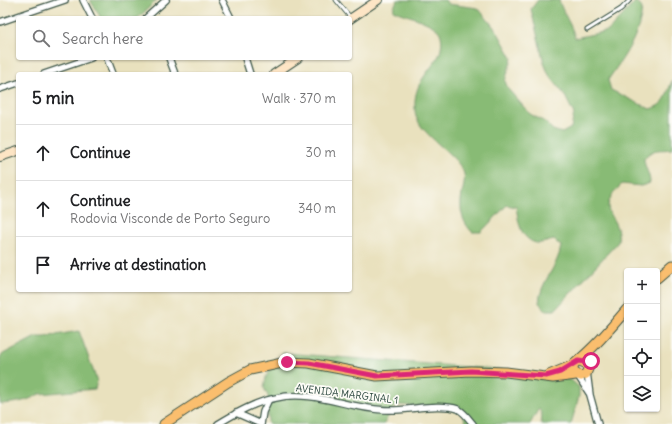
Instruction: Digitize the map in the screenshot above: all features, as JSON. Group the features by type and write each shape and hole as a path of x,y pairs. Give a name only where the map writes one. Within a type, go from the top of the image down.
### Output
{"main road":[{"path":"660,275 672,265"},
{"path":"577,376 573,371 582,366 624,312"},
{"path":"164,424 228,382 250,370 287,362 309,363 377,376 471,371 546,376 553,378 577,376"},
{"path":"546,376 582,366"}],"street":[{"path":"18,16 65,0"},
{"path":"148,16 166,0"},
{"path":"222,0 230,16"},
{"path":"352,18 378,0"},
{"path":"85,1 91,16"},
{"path":"154,11 155,16"},
{"path":"0,22 16,17"},
{"path":"50,72 85,60"},
{"path":"108,60 112,72"},
{"path":"170,60 173,72"},
{"path":"246,60 249,72"},
{"path":"277,72 295,60"},
{"path":"0,89 16,84"},
{"path":"0,157 16,152"},
{"path":"582,366 598,424"},
{"path":"577,376 590,395"},
{"name":"AVENIDA MARGINAL 1","path":"218,424 236,413 276,398 301,395 389,410 440,407 458,409 469,417 473,424"},
{"path":"236,413 261,424 263,412 268,401"}],"lane":[{"path":"336,0 349,16"},
{"path":"587,30 621,9 630,0"}],"green space":[{"path":"90,0 157,0 140,16 100,16"},
{"path":"397,0 445,0 448,4 478,8 497,31 512,58 505,81 508,89 530,114 545,122 553,130 562,133 571,128 574,114 564,94 549,75 544,63 531,9 538,0 559,0 575,38 608,31 636,1 642,8 638,28 630,46 608,80 611,90 650,109 663,102 672,81 672,149 657,150 651,152 644,158 650,183 641,186 622,184 613,194 608,208 616,225 618,242 555,310 546,310 539,303 542,288 556,261 561,246 554,240 542,243 530,241 523,233 519,223 516,207 507,205 481,232 472,232 465,222 461,207 464,174 456,161 421,126 415,113 416,92 439,56 442,44 441,36 438,30 429,24 417,18 393,10"},
{"path":"79,331 97,381 95,389 39,394 15,403 0,404 0,357 3,354 36,337 45,337"},
{"path":"283,353 508,370 571,380 579,387 579,396 571,424 541,424 542,416 539,408 530,424 466,424 463,414 456,409 399,405 392,409 384,424 268,424 268,396 264,388 266,377 275,362"}],"route":[{"path":"287,362 309,363 328,368 348,370 377,376 471,371 506,372 546,376 560,372 574,365 578,361 585,362 588,366 591,361"}]}
